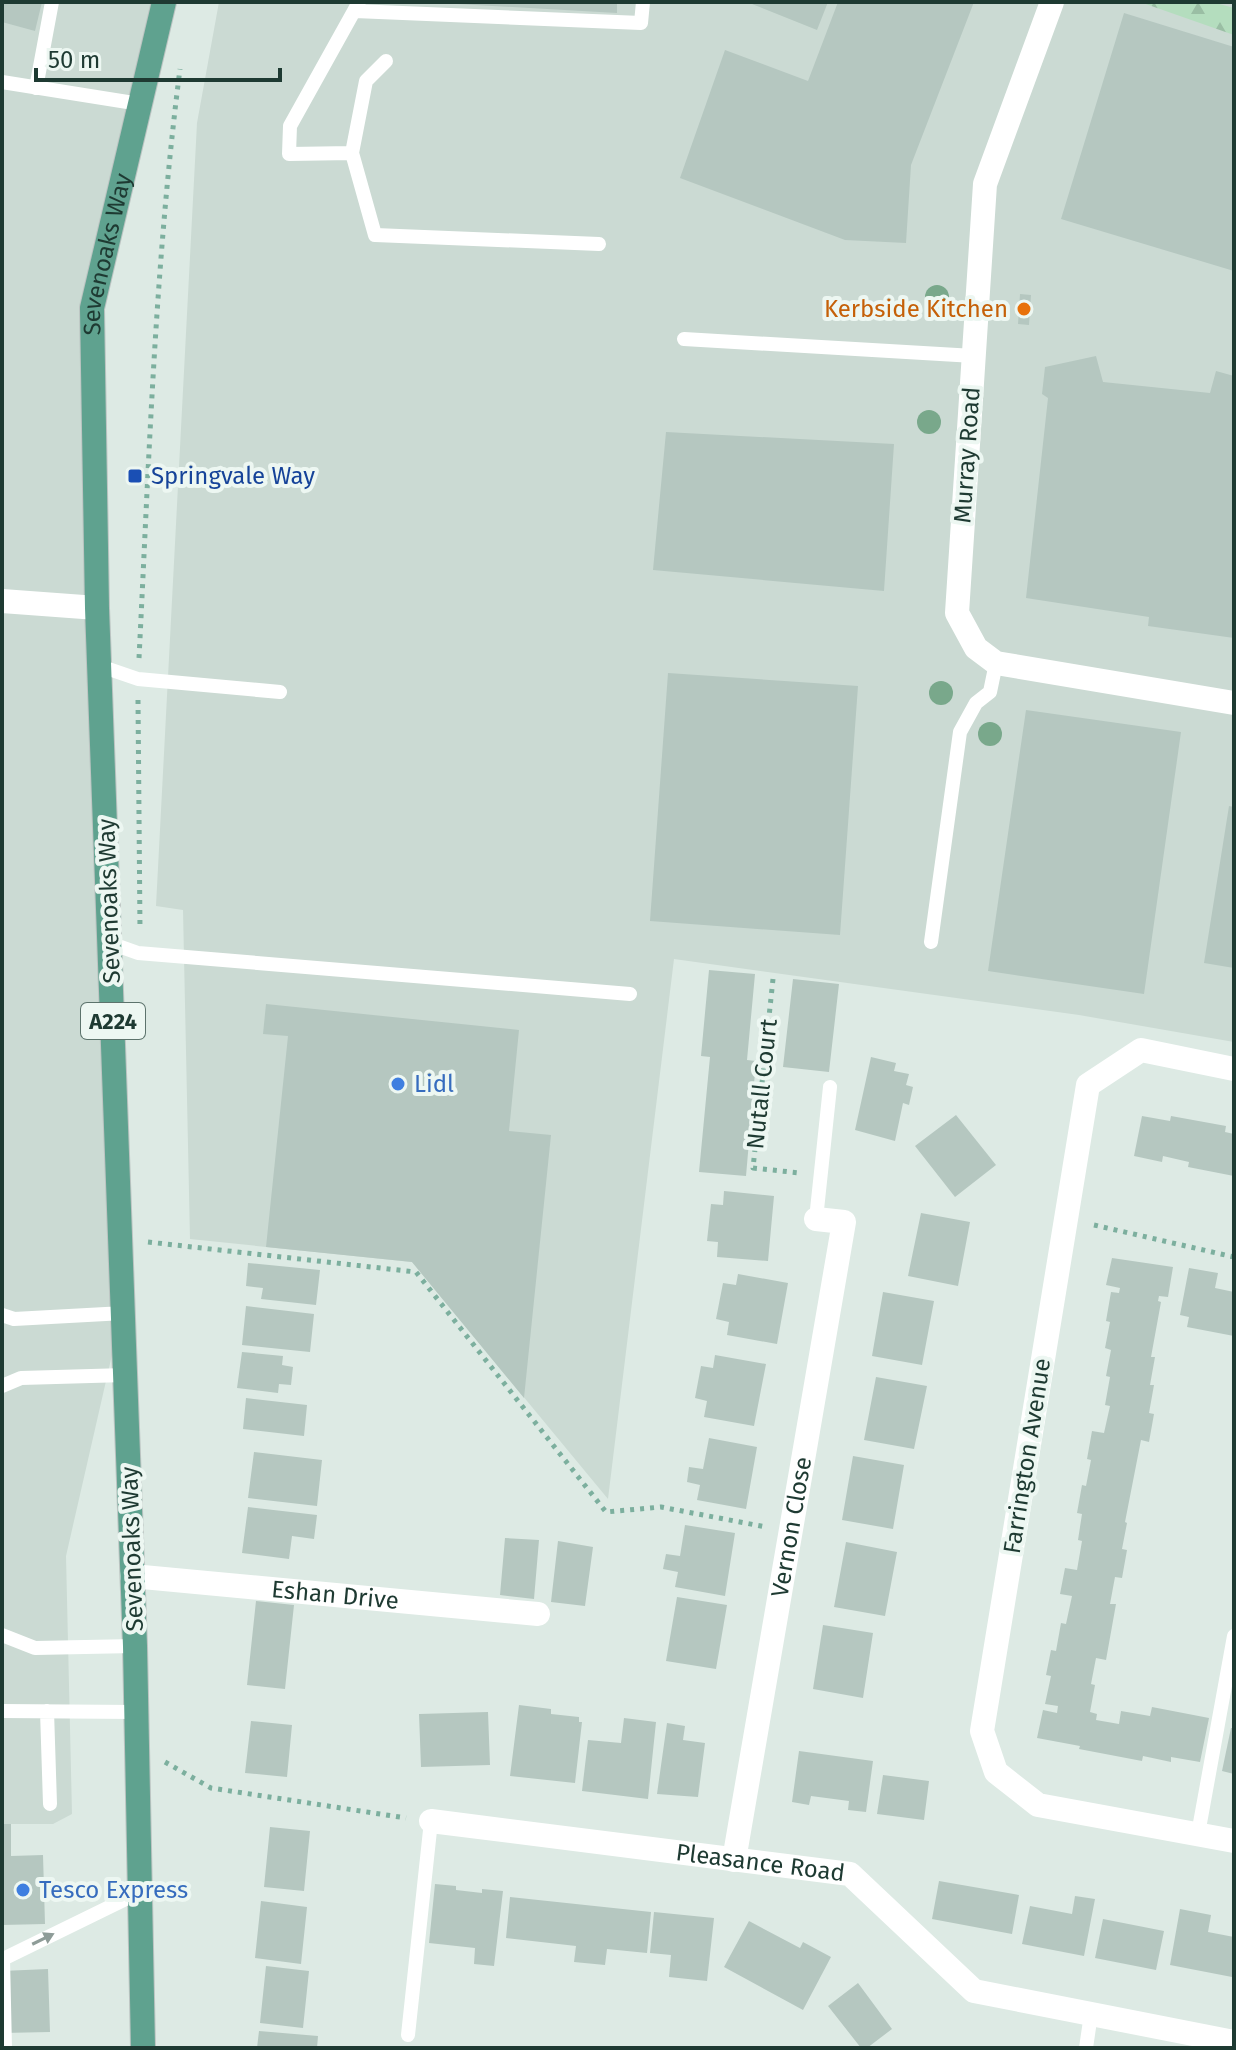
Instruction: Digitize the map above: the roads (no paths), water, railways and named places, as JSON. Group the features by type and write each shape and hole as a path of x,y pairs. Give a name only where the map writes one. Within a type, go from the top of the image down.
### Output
{"main road":[{"name":"Sevenoaks Way","path":"143,2048 135,1646 97,608 92,308 164,2"}],"street":[{"name":"Murray Road","path":"996,663 976,648 957,613 985,184 1052,2"},
{"path":"2,601 97,608"},
{"path":"996,663 1234,703"},
{"name":"Farrington Avenue","path":"1198,1834 1038,1805 996,1772 982,1731 1088,1085 1141,1050 1234,1069"},
{"name":"Vernon Close","path":"734,1860 844,1222 816,1219"},
{"name":"Eshan Drive","path":"132,1576 538,1614"},
{"name":"Pleasance Road","path":"431,1821 850,1874 974,1991 1234,2042"},
{"path":"1198,1834 1234,1841"}],"lane":[{"path":"36,88 52,2"},
{"path":"352,153 289,154 290,126 357,7 641,23 643,2"},
{"path":"386,61 366,81 352,153 375,235 599,244"},
{"path":"2,82 140,104"},
{"path":"684,339 974,356"},
{"path":"931,942 960,732 976,703 990,692 996,663"},
{"path":"100,666 138,679 280,692"},
{"path":"110,943 138,953 630,994"},
{"path":"816,1219 830,1087"},
{"path":"2,1315 14,1319 124,1313"},
{"path":"2,1386 21,1378 126,1375"},
{"path":"2,1635 35,1648 135,1646"},
{"path":"1198,1834 1234,1636"},
{"path":"2,1711 136,1712"},
{"path":"47,1711 50,1804"},
{"path":"408,2035 431,1821"},
{"path":"5,2048 3,1959 140,1892"},
{"path":"1086,2048 1091,2014"}],"place":[{"name":"Kerbside Kitchen","path":"1024,309"},
{"name":"Springvale Way","path":"135,476"},
{"name":"Lidl","path":"398,1084"},
{"name":"Tesco Express","path":"23,1890"}]}
